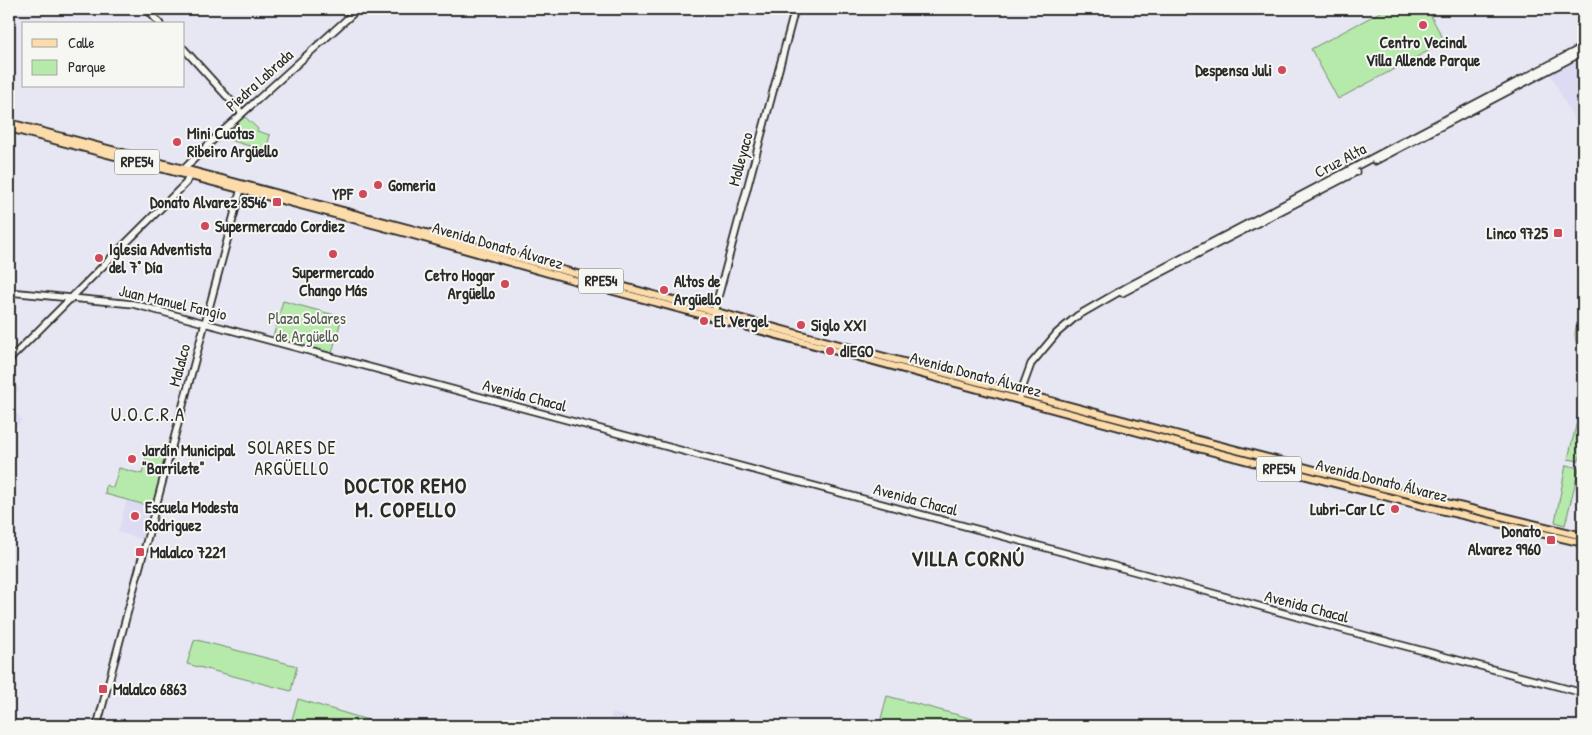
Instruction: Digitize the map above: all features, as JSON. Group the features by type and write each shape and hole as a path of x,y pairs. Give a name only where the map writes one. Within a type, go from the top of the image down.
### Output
{"main road":[{"path":"146,9 158,22"},
{"name":"Piedra Labrada","path":"9,360 186,183 187,172 242,113 358,9"},
{"name":"Molleyaco","path":"713,315 795,9"},
{"name":"Cruz Alta","path":"1019,396 1031,364 1047,344 1077,316 1129,286 1583,47"},
{"path":"185,50 242,113"},
{"name":"Cruz Alta","path":"1111,298 1131,290 1583,52"},
{"name":"Avenida Donato Álvarez","path":"9,123 1406,501 1583,543"},
{"name":"Avenida Donato Álvarez","path":"9,128 187,172"},
{"name":"Malalco","path":"97,726 204,322 242,187"},
{"name":"Juan Manuel Fangio","path":"9,292 125,302 270,340"},
{"name":"Avenida Chacal","path":"270,340 1583,693"},
{"name":"Avenida Donato Álvarez","path":"1019,396 1583,536"}],"shaded area":[{"path":"1583,54 1583,119 1576,123 1549,72"},
{"path":"9,379 19,390 9,400"},
{"path":"9,405 22,420 9,433"},
{"name":"Escuela Modesta Rodriguez","path":"127,500 151,507 142,539 118,532"},
{"path":"612,713 659,726 608,726"}],"green space":[{"path":"1386,9 1427,9 1445,42 1338,99 1311,49"},
{"path":"244,116 258,129 257,131 270,135 266,151 220,137"},
{"name":"Plaza Solares de Argüello","path":"283,301 342,317 332,353 273,337"},
{"path":"1583,314 1583,356 1577,346 1575,335 1577,324"},
{"path":"1583,396 1583,442 1579,461 1568,459"},
{"path":"149,446 168,451 153,507 105,494 106,485 113,488 119,468 142,474"},
{"path":"1566,465 1579,468 1565,525 1555,522"},
{"path":"197,640 297,666 291,691 187,664 194,641"},
{"path":"887,696 988,723 987,726 927,726 918,724 917,726 879,726"},
{"path":"298,699 371,721 370,726 290,726"}],"place":[{"name":"Centro Vecinal Villa Allende Parque","path":"1423,25"},
{"name":"Despensa Juli","path":"1282,70"},
{"name":"Mini Cuotas Ribeiro Argüello","path":"177,142"},
{"name":"Gomeria","path":"378,185"},
{"name":"YPF","path":"363,194"},
{"name":"Donato Alvarez 8546","path":"277,202"},
{"name":"Supermercado Cordiez","path":"205,226"},
{"name":"Linco 9725","path":"1558,233"},
{"name":"Supermercado Chango Más","path":"333,254"},
{"name":"Iglesia Adventista del 7° Día","path":"99,258"},
{"name":"Cetro Hogar Argüello","path":"505,284"},
{"name":"Altos de Argüello","path":"664,290"},
{"name":"El Vergel","path":"704,321"},
{"name":"Siglo XXI","path":"801,325"},
{"name":"dIEGO","path":"830,351"},
{"name":"Jardín Municipal \"Barrilete\"","path":"132,459"},
{"name":"Lubri-Car LC","path":"1395,509"},
{"name":"Escuela Modesta Rodriguez","path":"135,516"},
{"name":"Donato Alvarez 9960","path":"1551,540"},
{"name":"Malalco 7221","path":"140,552"},
{"name":"Malalco 6863","path":"103,689"}],"district":[{"name":"U.O.C.R.A","path":"148,414"},
{"name":"SOLARES DE ARGÜELLO","path":"292,458"},
{"name":"DOCTOR REMO M. COPELLO","path":"406,498"},
{"name":"VILLA CORNÚ","path":"968,559"}]}
